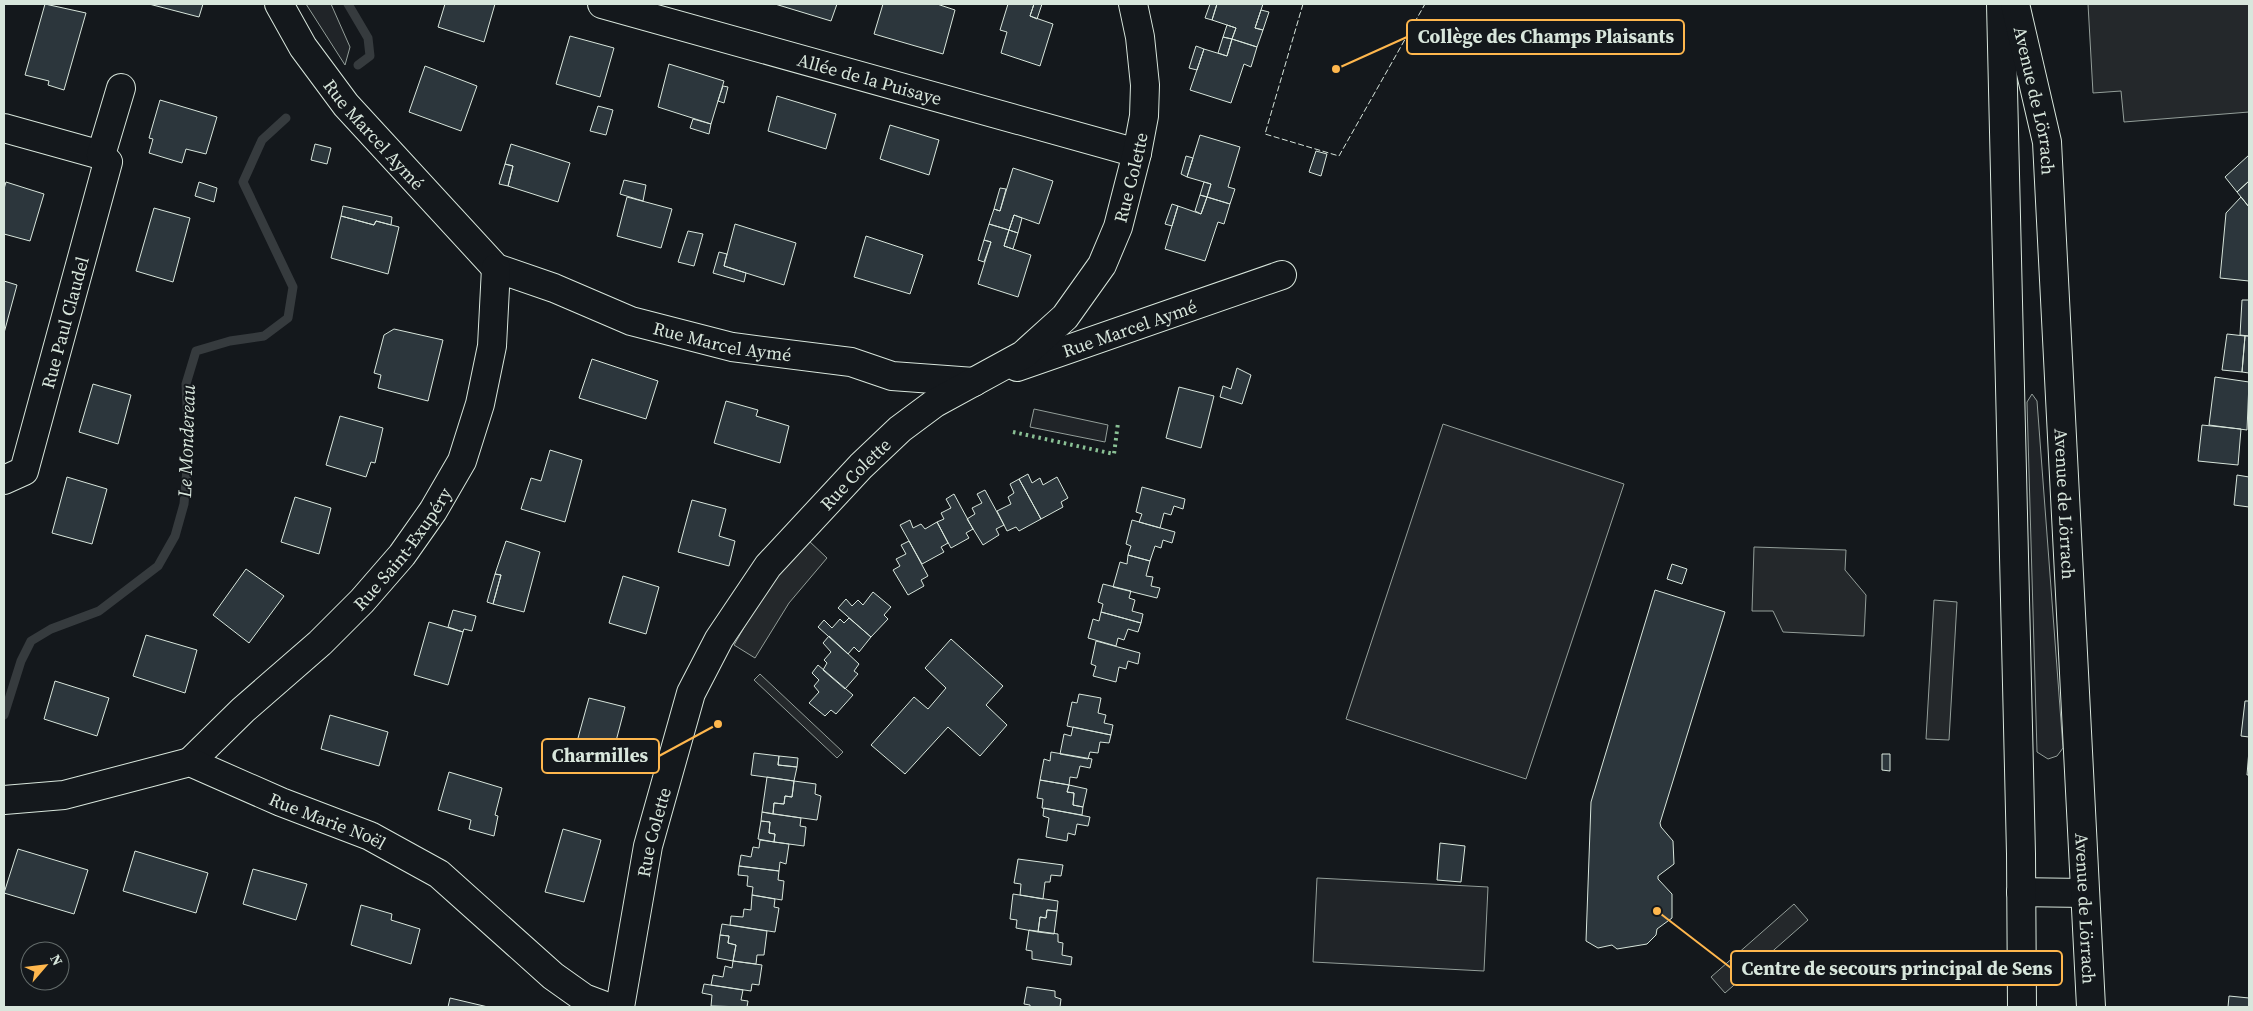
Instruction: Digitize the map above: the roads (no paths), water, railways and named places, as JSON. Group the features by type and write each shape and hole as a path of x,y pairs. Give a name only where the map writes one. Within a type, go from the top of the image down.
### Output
{"street":[{"name":"Rue Marcel Aymé","path":"279,4 303,47 346,105 496,268 554,288 631,321 732,347 851,362 892,376 974,382 1282,274"},
{"name":"Allée de la Puisaye","path":"602,4 1137,153"},
{"name":"Rue Colette","path":"620,1007 648,846 692,693 720,639 768,566 861,466 900,429 928,408 1023,355 1066,317 1102,265 1118,228 1137,153 1144,116 1145,86 1140,37 1133,4"},
{"name":"Avenue de Lörrach","path":"2001,4 2022,1007"},
{"name":"Avenue de Lörrach","path":"2015,4 2047,142 2091,1007"},
{"name":"Rue Paul Claudel","path":"4,480 24,471 108,162 101,155 121,88"},
{"path":"4,128 101,155"},
{"name":"Rue Saint-Exupéry","path":"190,762 243,710 320,644 362,601 402,555 432,511 462,460 480,404 492,346 496,268"},
{"path":"7,800 64,795 190,762"},
{"name":"Rue Marie Noël","path":"190,762 280,802 370,836 439,874 554,976 584,998 608,1007"},
{"path":"2021,892 2085,893"}],"waterway":[{"name":"Le Mondereau","path":"348,4 368,38 370,56 358,65"},
{"name":"Le Mondereau","path":"4,715 21,661 31,641 51,629 99,611 158,566 175,536 184,504 189,446 186,384 196,351 230,341 264,336 288,318 293,287 243,182 262,140 286,118"}],"place":[{"name":"Collège des Champs Plaisants","path":"1336,69"},
{"name":"Charmilles","path":"718,724"},
{"name":"Centre de secours principal de Sens","path":"1657,911"}]}
